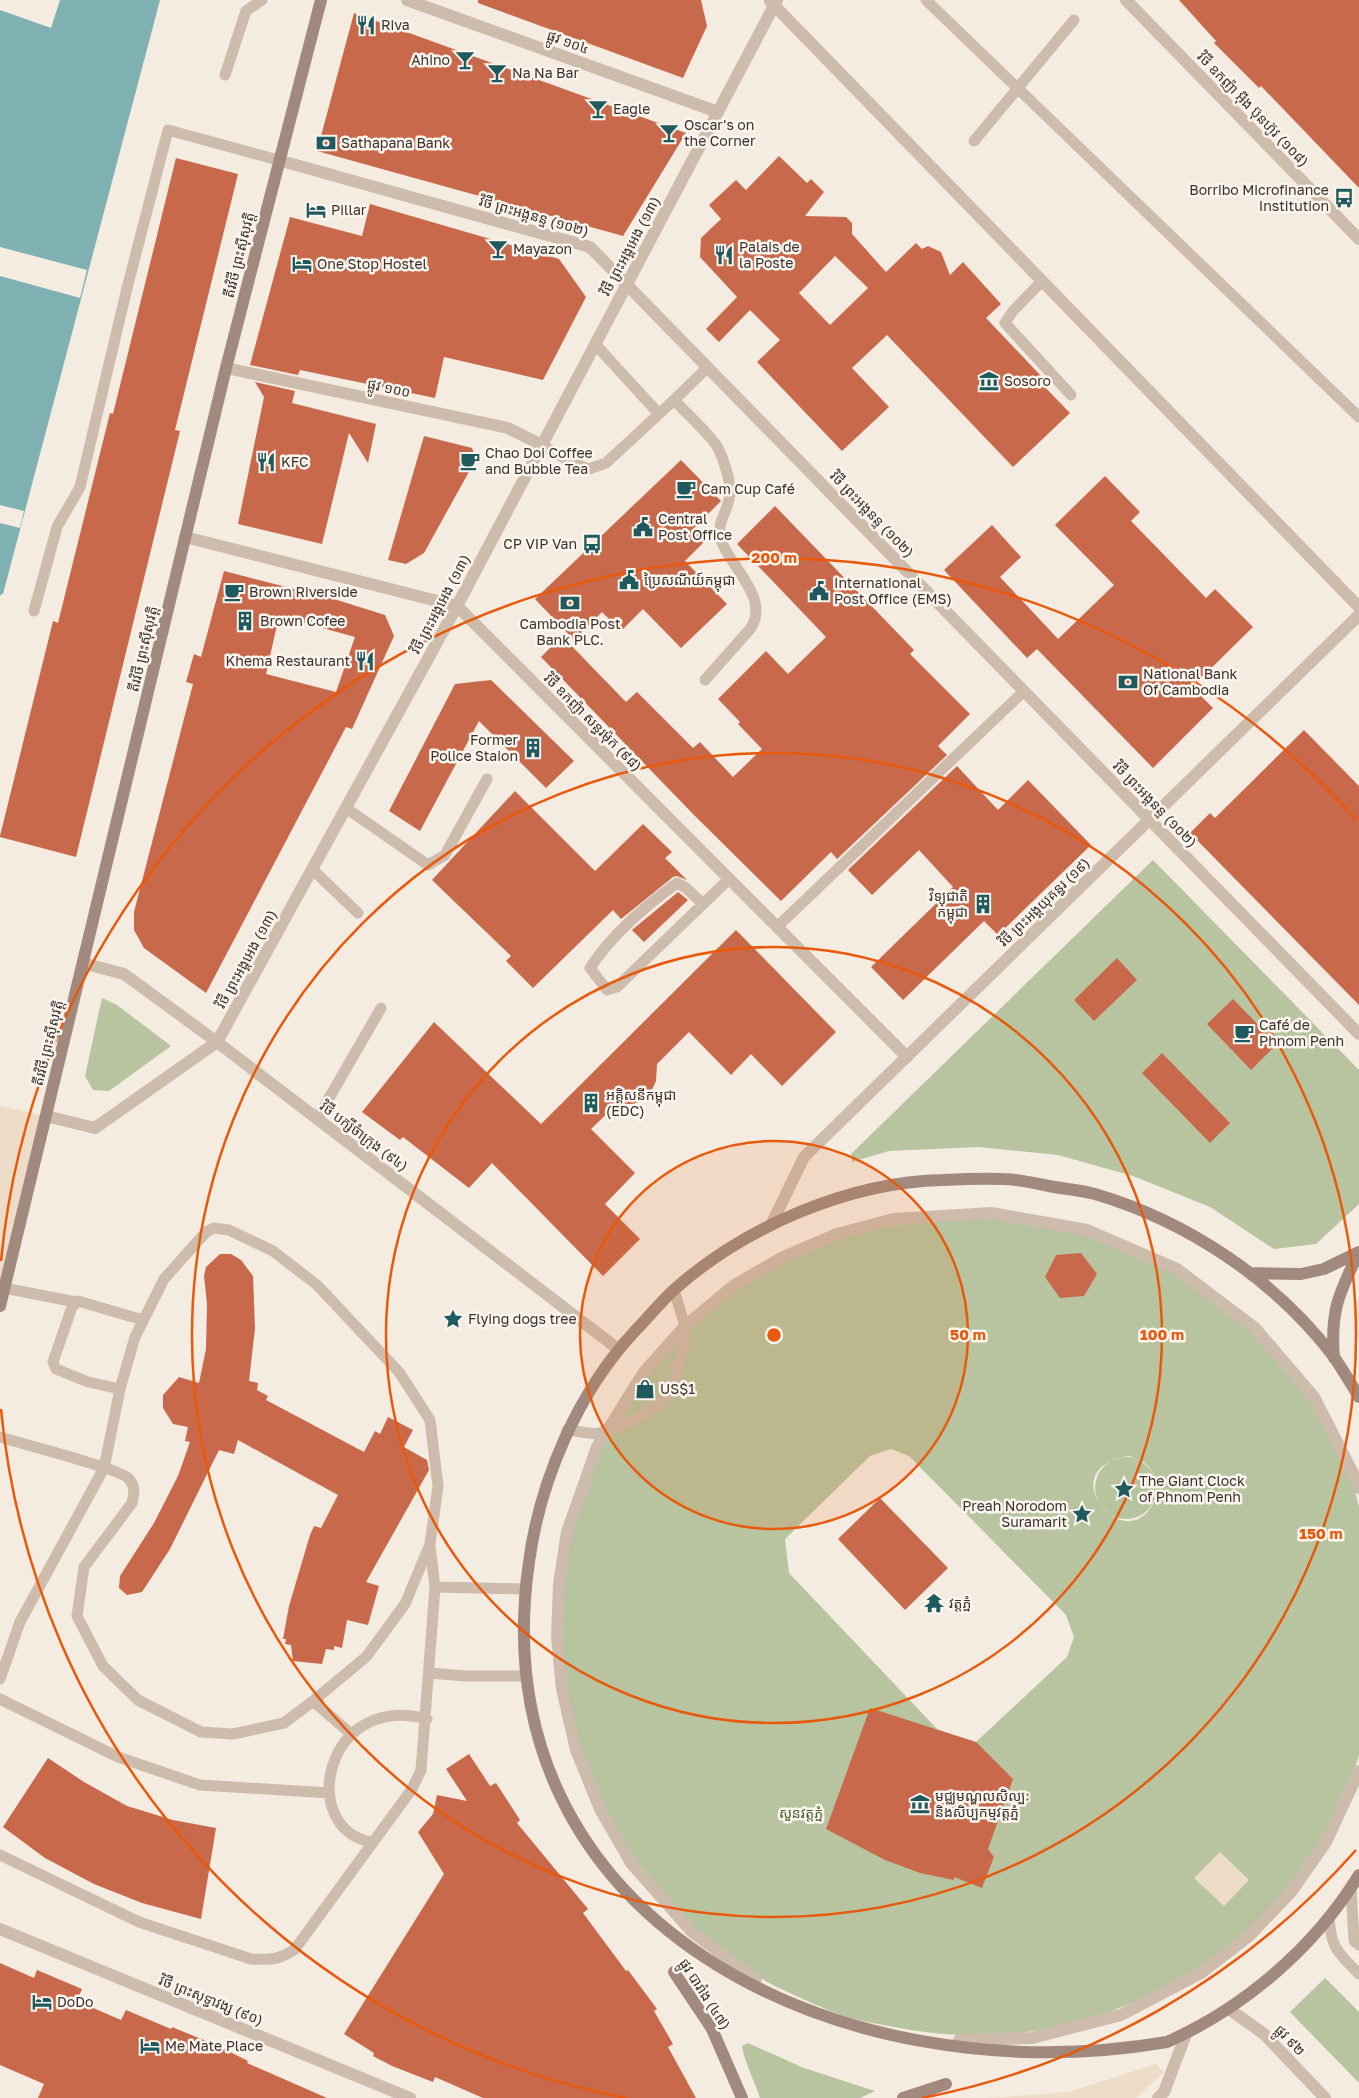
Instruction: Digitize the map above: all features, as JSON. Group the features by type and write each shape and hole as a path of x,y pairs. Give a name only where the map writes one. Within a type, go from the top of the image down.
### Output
{"main road":[{"name":"តីរវិថី ព្រះស៊ីសុវត្តិ","path":"0,1306 226,368 278,160 321,0"},
{"path":"590,1863 557,1804 533,1723 525,1676 523,1631 525,1589 534,1520 567,1430 618,1349 674,1290 714,1258 770,1225 831,1200 917,1180 1006,1179 1102,1197 1176,1226 1250,1273 1295,1312 1334,1358 1359,1397"},
{"path":"1250,1273 1301,1274 1324,1270 1359,1252"},
{"path":"1334,1358 1332,1328 1334,1309 1359,1252"},
{"path":"1132,2057 1186,2034 1229,2009 1278,1970 1329,1917 1356,1882"},
{"name":"ផ្លូវ បារាំង (៤៧)","path":"697,1986 667,1962 712,2029 742,2098"},
{"path":"903,2098 953,2084 919,2079"}],"street":[{"name":"ផ្លូវ ១០៤","path":"407,0 718,112"},
{"name":"វិថី ឧកញ៉ា អ៊ីង ប៊ុនហ៊ូវ (១០៨)","path":"1126,0 1359,239"},
{"name":"វិថី ព្រះអង្គអេង (១៣)","path":"46,1116 95,1128 217,1042 457,606 718,112 773,2"},
{"path":"773,2 1359,607"},
{"name":"វិថី ព្រះអង្គនន្ទ (១០២)","path":"278,160 590,247 1359,1034"},
{"name":"ផ្លូវ ១០០","path":"226,368 508,428 542,444"},
{"path":"185,537 457,606"},
{"name":"វិថី ឧកញ៉ា សន្ធរម៉ុក (៩៨)","path":"457,606 907,1057"},
{"name":"វិថី ព្រះអង្គយុគន្ធរ (១៩)","path":"770,1225 804,1157 1359,615"},
{"name":"វិថី បក្សីចំាក្រុង (៩៤)","path":"83,963 124,974 217,1042 618,1349"},
{"path":"1359,1488 1314,1398 1255,1328 1177,1269 1087,1230 991,1213 894,1219 837,1234 783,1256 732,1286 685,1326 644,1372 597,1447 567,1532 559,1584 557,1637 562,1689 576,1750 600,1809 631,1862 692,1932 766,1986 850,2023 940,2041 1032,2038 1120,2015 1202,1973 1255,1929 1291,1892 1326,1842 1359,1771"},
{"name":"វិថី ព្រះសុទ្ធាវង្ស (៩០)","path":"0,1929 410,2098"},
{"name":"ផ្លូវ ៩២","path":"1229,2009 1264,2034 1321,2097"},
{"path":"1158,2098 1164,2092 1186,2034"}],"lane":[{"path":"225,76 246,11 262,0"},
{"path":"926,0 1359,417"},
{"path":"974,141 1074,20"},
{"path":"34,611 57,527 80,487 125,298 168,130 278,160"},
{"path":"1042,281 1008,317 1005,323 1071,395"},
{"path":"595,344 659,414"},
{"path":"542,444 569,461 589,469 606,463 708,367"},
{"path":"674,400 717,447 728,478 730,493 721,517 721,540 755,600 758,612 756,622 705,680"},
{"path":"777,927 1024,691"},
{"path":"346,808 428,865 445,855 487,779"},
{"path":"312,869 358,913"},
{"path":"703,904 686,888 677,883 645,906 601,951 590,968 607,990 617,987 729,879"},
{"path":"317,1119 381,1008"},
{"path":"0,1679 20,1622 104,1468 120,1389 134,1337 164,1279 206,1232 214,1228 229,1230 273,1251 317,1285 399,1372 430,1420 438,1486 430,1544 435,1587 427,1719 421,1770 412,1789 371,1842 295,1949 283,1957 270,1960 251,1958 138,1922 0,1855"},
{"path":"4,1288 76,1302 80,1301 143,1320"},
{"path":"567,1430 596,1434 627,1424 658,1405 672,1391 684,1344 685,1326 674,1290"},
{"path":"76,1302 67,1321 53,1362 54,1366 64,1374 120,1389"},
{"path":"0,1437 127,1476 135,1491 132,1503 84,1567 77,1616 103,1666 138,1700 201,1732 233,1734 284,1723 314,1701 366,1657 405,1604 430,1544"},
{"path":"435,1587 525,1589"},
{"path":"430,1672 465,1676 525,1676"},
{"path":"0,1699 118,1757 200,1784 329,1793"},
{"path":"314,1701 350,1733"},
{"path":"371,1842 358,1840 341,1825 330,1804 329,1793 336,1752 350,1733 369,1720 410,1714 427,1719"},
{"path":"1356,1882 1354,1941 1359,1945"},
{"path":"1329,1917 1330,1938 1340,1955 1359,1974"}],"green space":[{"path":"1153,860 1359,1070 1359,1204 1316,1244 1274,1249 1210,1207 1133,1176 1058,1155 978,1147 889,1151 852,1162 851,1154"},
{"path":"102,998 117,1005 171,1046 109,1091 93,1090 85,1076"},
{"name":"សួនវត្ដភ្នំ","path":"991,1218 1086,1234 1174,1273 1252,1331 1310,1400 1352,1480 1359,1507 1359,1755 1334,1817 1317,1848 1297,1877 1274,1904 1250,1929 1224,1951 1179,1980 1119,2008 1089,2019 1027,2032 963,2035 931,2033 900,2028 866,2022 835,2013 766,1981 690,1923 637,1862 614,1828 596,1789 581,1747 570,1703 563,1659 562,1614 565,1571 573,1531 600,1453 613,1429 647,1377 692,1326 745,1284 774,1267 837,1239 894,1225","holes":["891,1449 909,1456 1066,1615 1074,1637 1067,1657 976,1742 939,1731 789,1573 785,1539 870,1456","1129,1456 1137,1459 1150,1469 1157,1482 1157,1489 1156,1498 1152,1506 1139,1519 1124,1521 1111,1515 1100,1504 1094,1490 1095,1475 1106,1463"]},
{"path":"1126,1457 1138,1459 1148,1466 1155,1476 1157,1488 1155,1500 1148,1510 1138,1517 1126,1519 1114,1517 1104,1510 1097,1500 1095,1488 1097,1476 1104,1466 1114,1459"},
{"path":"1325,1978 1359,2012 1359,2083 1290,2012"},
{"path":"748,2043 804,2068 875,2091 860,2098 760,2098 743,2052 742,2046"}],"shaded area":[{"path":"0,1106 46,1116 0,1306"},
{"path":"1359,1298 1359,1341 1354,1333 1354,1313"},
{"path":"1220,1852 1249,1880 1224,1906 1194,1878"},
{"path":"1156,2064 1164,2072 1136,2098 989,2098 1069,2092"}],"water":[{"path":"0,0 160,0 3,594 0,595"}],"pier":[{"path":"0,0 60,0 51,28 0,10"},
{"path":"0,247 87,270 80,298 0,276"},
{"path":"0,505 24,511 20,528 0,523"}],"building":[{"path":"478,0 701,0 707,26 683,78 478,3"},
{"path":"1179,0 1359,0 1359,188 1261,86 1259,88 1214,43 1216,41"},
{"path":"354,13 686,133 623,236 317,151"},
{"path":"779,156 807,183 811,179 824,192 805,216 846,217 852,223 852,234 886,272 916,243 922,249 928,246 941,252 950,275 963,262 1001,304 986,318 1042,377 1039,381 1070,413 1013,467 887,335 852,368 889,407 842,451 757,362 780,340 750,310 719,342 706,329 737,297 700,257 701,238 721,219 709,205 736,180 746,190","holes":["835,256 868,288 830,325 799,293"]},
{"path":"176,158 238,174 175,430 180,431 76,857 0,836 53,621 58,623 110,413 113,414"},
{"path":"370,204 559,259 586,297 543,380 444,357 435,398 300,370 298,375 250,365 290,217 362,236"},
{"path":"255,382 295,391 292,403 376,424 368,463 349,433 322,544 238,524 264,397"},
{"path":"424,436 472,448 476,459 424,553 406,564 388,560"},
{"name":"ប្រៃសណីយ៍កម្ពុជា","path":"681,460 721,501 694,528 706,540 685,561 727,604 681,648 643,609 621,631 602,612 574,640 535,599"},
{"path":"1105,476 1140,512 1131,521 1206,598 1215,589 1253,627 1192,687 1213,708 1153,768 1037,649 1027,658 944,570 992,525 1021,557 1000,577 1058,639 1114,585 1055,525"},
{"path":"775,506 914,650 910,654 970,714 938,746 947,755 837,859 831,852 781,901 694,815 541,657 562,636 626,702 637,692 693,748 700,742 733,777 762,749 738,724 740,722 718,699 766,651 788,674 826,637 737,544"},
{"path":"224,571 302,591 302,589 385,615 394,636 352,729 346,727 206,993 144,948 134,930 134,912 193,684 186,682 194,654 201,657","holes":["279,616 355,637 336,692 266,674"]},
{"name":"Former Police Staion","path":"491,680 574,761 546,788 479,721 420,831 389,811 455,684"},
{"path":"1304,730 1359,786 1359,1005 1190,833 1210,813 1215,818"},
{"name":"វិទ្យុជាតិ កម្ពុជា","path":"957,766 998,810 1028,780 1091,845 998,935 984,921 903,1000 871,967 953,887 919,850 872,895 848,870"},
{"path":"515,791 595,871 643,824 672,852 665,858 687,880 677,876 673,877 621,919 613,910 533,988 506,961 511,956 432,880"},
{"path":"678,892 688,900 644,942 632,930"},
{"name":"អគ្គិសនីកម្ពុជា (EDC)","path":"736,930 836,1032 782,1086 751,1054 731,1075 689,1032 657,1064 656,1081 649,1096 634,1104 617,1104 591,1129 635,1173 605,1204 640,1239 603,1276 492,1163 469,1188 403,1137 400,1140 362,1112 434,1022 541,1124"},
{"path":"1117,958 1137,980 1094,1021 1074,1000"},
{"path":"1233,999 1277,1044 1251,1070 1207,1024"},
{"path":"1162,1053 1230,1123 1210,1143 1142,1073"},
{"path":"1081,1253 1097,1274 1084,1296 1060,1298 1045,1277 1056,1255"},
{"path":"220,1254 231,1254 241,1260 253,1276 255,1328 249,1381 258,1383 257,1390 268,1396 266,1400 364,1452 375,1431 380,1434 388,1417 413,1430 404,1447 427,1460 429,1470 366,1582 379,1586 368,1625 347,1620 342,1648 334,1646 334,1650 326,1649 322,1664 293,1661 291,1645 285,1644 286,1639 283,1639 289,1606 310,1535 314,1526 321,1528 338,1495 238,1440 234,1454 219,1450 170,1549 142,1592 127,1595 119,1588 120,1576 154,1523 178,1476 190,1442 185,1441 188,1427 173,1424 163,1408 163,1395 179,1377 199,1383 206,1349 207,1304 204,1276 206,1267"},
{"path":"880,1498 948,1568 905,1610 838,1539"},
{"name":"មជ្ឈមណ្ឌលសិល្បៈ និងសិប្បកម្មវត្តភ្នំ","path":"870,1708 976,1742 1013,1779 988,1849 994,1857 982,1888 954,1877 954,1880 920,1873 885,1860 826,1829"},
{"path":"469,1754 490,1786 496,1783 520,1820 517,1823 588,1909 583,1913 657,2009 654,2011 673,2044 668,2047 696,2098 483,2098 435,2077 433,2082 392,2066 373,2056 374,2053 344,2034 444,1874 418,1832 433,1814 437,1795 467,1801 446,1769"},
{"path":"48,1758 84,1782 127,1806 173,1820 216,1828 201,1919 142,1903 94,1884 45,1858 3,1827"},
{"path":"0,1963 34,1978 37,1970 82,1989 77,2001 121,2020 126,2010 171,2029 172,2027 216,2045 248,2061 247,2063 327,2098 38,2098 44,2084 0,2065"}],"place":[{"name":"Riva","path":"366,25"},
{"name":"Ahino","path":"465,60"},
{"name":"Na Na Bar","path":"497,73"},
{"name":"Eagle","path":"598,109"},
{"name":"Oscar's on the Corner","path":"669,133"},
{"name":"Sathapana Bank","path":"326,143"},
{"name":"Borribo Microfinance Institution","path":"1344,198"},
{"name":"Pillar","path":"316,210"},
{"name":"Mayazon","path":"498,249"},
{"name":"Palais de la Poste","path":"724,255"},
{"name":"One Stop Hostel","path":"302,264"},
{"name":"Sosoro","path":"989,381"},
{"name":"Chao Doi Coffee and Bubble Tea","path":"470,461"},
{"name":"KFC","path":"266,462"},
{"name":"Cam Cup Café","path":"686,489"},
{"name":"Central Post Office","path":"643,527"},
{"name":"CP VIP Van","path":"592,544"},
{"name":"ប្រៃសណីយ៍កម្ពុជា","path":"629,580"},
{"name":"International Post Office (EMS)","path":"819,591"},
{"name":"Brown Riverside","path":"234,592"},
{"name":"Cambodia Post Bank PLC.","path":"570,603"},
{"name":"Brown Cofee","path":"245,621"},
{"name":"Khema Restaurant","path":"365,661"},
{"name":"National Bank Of Cambodia","path":"1128,682"},
{"name":"Former Police Staion","path":"533,748"},
{"name":"វិទ្យុជាតិ កម្ពុជា","path":"983,904"},
{"name":"Café de Phnom Penh","path":"1244,1033"},
{"name":"អគ្គិសនីកម្ពុជា (EDC)","path":"591,1103"},
{"name":"Flying dogs tree","path":"453,1319"},
{"name":"US$1","path":"645,1389"},
{"name":"The Giant Clock of Phnom Penh","path":"1124,1489"},
{"name":"Preah Norodom Suramarit","path":"1082,1514"},
{"name":"វត្ដភ្នំ","path":"934,1603"},
{"name":"មជ្ឈមណ្ឌលសិល្បៈ និងសិប្បកម្មវត្តភ្នំ","path":"920,1804"},
{"name":"DoDo","path":"42,2002"},
{"name":"Me Mate Place","path":"150,2046"}]}
